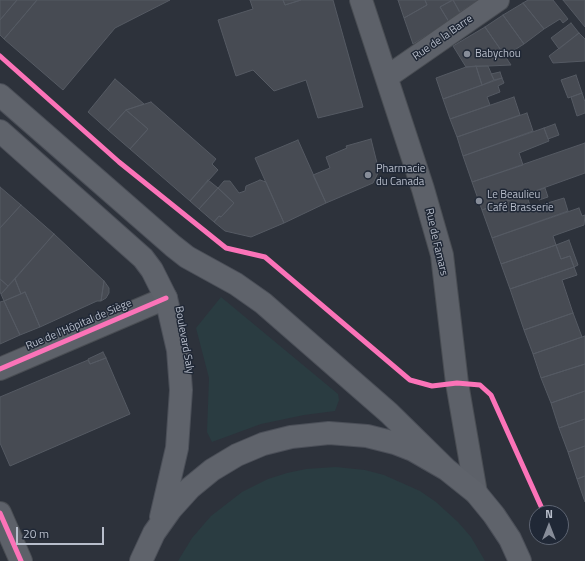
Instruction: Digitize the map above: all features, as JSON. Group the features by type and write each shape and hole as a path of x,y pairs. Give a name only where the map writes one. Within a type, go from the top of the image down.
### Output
{"main road":[{"path":"0,95 173,246 187,257 236,284 263,303 389,413 446,469 476,493 494,515 523,559"},
{"name":"Boulevard Saly","path":"0,131 142,258 152,270 166,298 178,350 181,390 177,448 160,525"},
{"path":"141,561 160,525 180,498 212,470 237,455 254,448 291,437 329,433 367,436 395,443 413,450 446,469"}],"street":[{"name":"Rue de Famars","path":"361,0 423,189 442,255 457,383 476,493"},
{"name":"Rue de la Barre","path":"387,77 498,0"},
{"name":"Rue de l'Hôpital de Siège","path":"0,369 166,298"},
{"path":"0,513 21,561"}],"shaded area":[{"path":"221,297 338,394 339,400 335,411 304,415 261,424 212,442 207,432 209,378 196,328"},
{"path":"336,467 365,470 384,475 420,491 436,502 458,522 471,537 485,561 178,561 192,538 211,516 242,492 268,479 287,473 306,469"}],"building":[{"path":"0,0 17,0 0,20"},
{"path":"17,0 37,0 4,39 0,35 0,20"},
{"path":"37,0 170,0 115,28 63,90 4,39"},
{"path":"250,0 283,0 285,5 301,0 333,0 363,107 318,118 306,80 274,91 253,70 236,76 218,20 253,9"},
{"path":"283,0 301,0 285,5"},
{"path":"398,0 425,0 427,5 404,18"},
{"path":"425,0 452,0 440,7 449,22 413,44 404,18 427,5"},
{"path":"453,0 479,0 460,12"},
{"path":"453,0 461,15 449,22 440,7"},
{"path":"528,0 553,0 568,19 563,23 560,19 544,29 523,3"},
{"path":"563,0 585,0 585,27"},
{"path":"523,3 544,29 524,44 503,15"},
{"path":"503,15 524,44 505,56 485,27"},
{"path":"571,23 579,33 559,49 551,38"},
{"path":"485,27 511,65 466,67 453,46"},
{"path":"579,33 585,39 585,61 553,63 549,56"},
{"path":"476,66 488,66 494,80 482,85"},
{"path":"476,66 482,85 443,99 436,78 466,67"},
{"path":"500,72 502,78 494,80 491,74"},
{"path":"576,75 582,93 568,98 561,80"},
{"path":"502,78 504,83 498,86 500,92 487,97 490,105 450,119 443,99"},
{"path":"115,79 144,104 126,110 108,130 88,112"},
{"path":"582,93 585,102 585,113 577,116 571,97"},
{"path":"514,97 520,115 457,137 450,119"},
{"path":"151,102 216,159 212,164 218,170 190,201 130,149 148,129 126,110"},
{"path":"126,110 148,129 130,149 108,130"},
{"path":"527,113 533,131 463,156 457,137"},
{"path":"555,124 559,135 548,139 544,128"},
{"path":"544,128 549,141 519,153 523,165 472,182 463,156"},
{"path":"371,139 379,171 373,183 326,203 313,175 330,168 326,157 347,148 346,146"},
{"path":"298,140 326,203 284,223 255,158"},
{"path":"585,143 585,173 482,210 472,182"},
{"path":"208,180 218,188 199,209 190,201"},
{"path":"260,180 266,182 284,223 251,237 225,231 214,222 234,203 218,188 224,181 230,181 239,193 245,191 246,186"},
{"path":"0,187 21,205 0,228"},
{"path":"218,188 234,203 214,222 199,209"},
{"path":"545,188 548,197 539,200 536,191"},
{"path":"526,194 531,208 564,198 568,211 492,238 482,210"},
{"path":"21,205 54,234 8,286 0,279 0,228"},
{"path":"579,208 582,216 585,215 584,225 553,236 556,245 501,264 492,238"},
{"path":"54,234 104,281 101,301 97,301 40,327 25,292 21,294 15,279"},
{"path":"569,240 578,265 574,267 570,256 561,259 556,245"},
{"path":"556,245 561,259 570,256 574,267 510,289 501,264"},
{"path":"574,267 577,275 562,280 573,313 524,330 510,289"},
{"path":"0,279 8,286 1,294 0,292"},
{"path":"15,279 21,294 4,301 1,294"},
{"path":"104,281 109,288 109,293 106,298 101,301"},
{"path":"25,292 40,327 20,335 4,301"},
{"path":"4,301 20,335 0,344 0,302"},
{"path":"573,313 582,337 533,354 524,330"},
{"path":"585,336 585,364 541,378 533,354"},
{"path":"103,352 106,358 90,364 88,359"},
{"path":"106,358 130,414 10,466 0,443 0,397 88,360 90,364"},
{"path":"585,364 585,391 551,403 541,378"},
{"path":"585,391 585,419 559,428 551,403"},
{"path":"585,419 585,446 568,452 559,428"},
{"path":"585,446 585,476 577,479 568,452"},
{"path":"585,476 585,502 577,479"}],"cycle path":[{"path":"0,56 119,162 226,248 265,257 410,380 432,386 457,383 480,385 491,395 540,505"},
{"path":"0,369 166,298"},
{"path":"0,513 21,561"}],"place":[{"name":"Babychou","path":"467,54"},
{"name":"Pharmacie du Canada","path":"368,175"},
{"name":"Le Beaulieu Café Brasserie","path":"479,201"}]}
